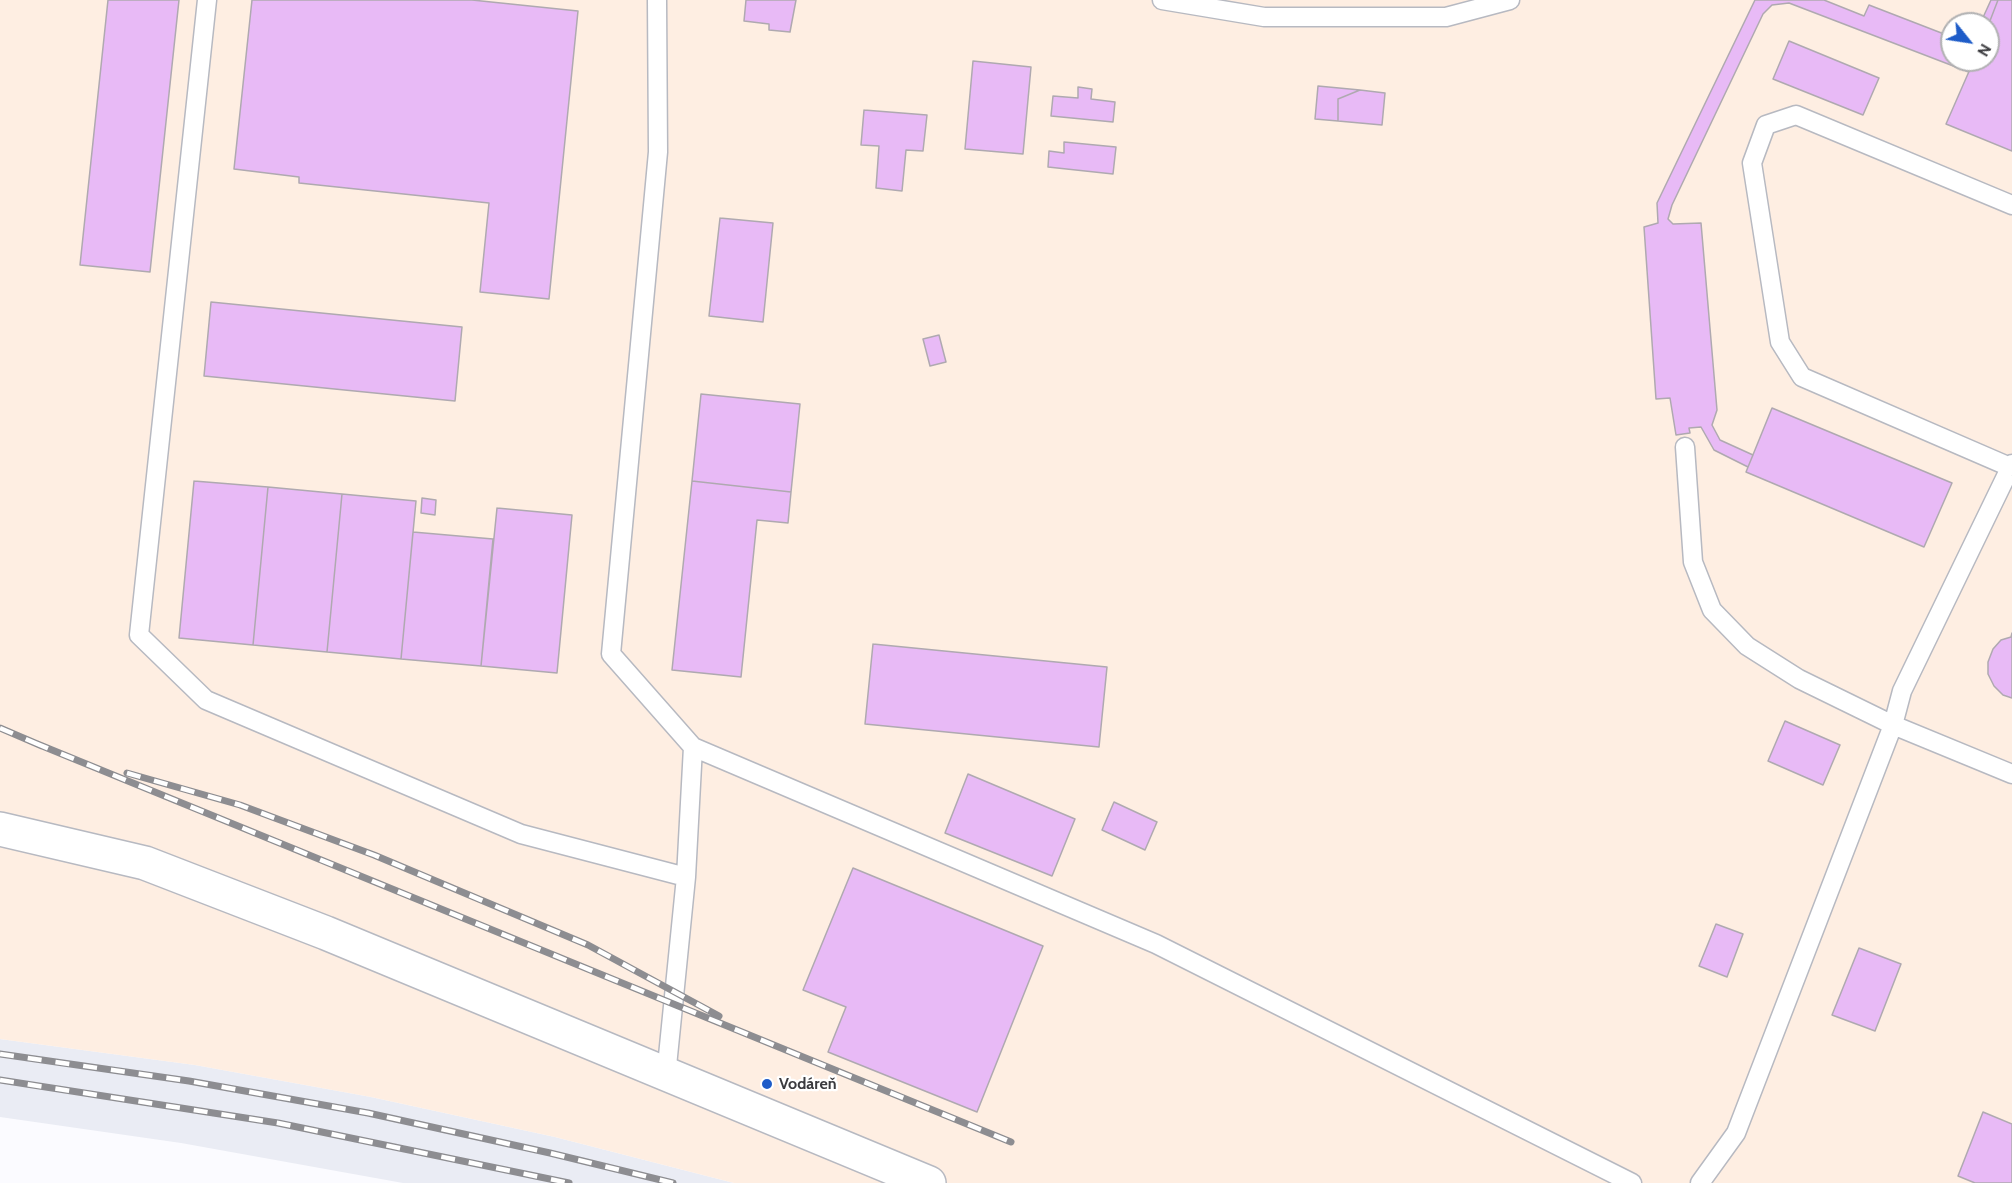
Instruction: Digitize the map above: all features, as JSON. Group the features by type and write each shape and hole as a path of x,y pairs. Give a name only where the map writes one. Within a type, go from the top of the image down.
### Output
{"street":[{"path":"0,829 145,863 326,933 666,1076 929,1183"}],"lane":[{"path":"207,0 139,635 206,700 521,834 686,877"},
{"path":"657,0 658,152 611,654 693,747 1155,944 1632,1183"},
{"path":"1162,0 1264,17 1446,17 1510,0"},
{"path":"1700,1183 1736,1133 1893,725 1902,691 2011,466 1802,377 1780,342 1752,163 1766,125 1796,115 2012,205"},
{"path":"1685,447 1693,562 1712,610 1747,646 1790,674 1893,725 2012,774"},
{"path":"666,1076 686,877 693,747"}],"shaded area":[{"path":"0,0 2012,0 2012,1183 734,1183 555,1137 371,1097 195,1065 0,1039"},
{"path":"0,1039 195,1065 371,1097 555,1137 734,1183 403,1183 181,1143 0,1117"}],"building":[{"path":"108,0 179,0 150,272 80,265"},
{"path":"252,0 472,0 578,11 549,299 480,292 489,203 299,183 299,177 234,169"},
{"path":"746,0 796,0 790,32 769,30 769,24 744,21"},
{"path":"1755,0 1824,0 1864,16 1869,5 1940,32 1940,61 1789,3 1772,5 1763,14 1672,205 1668,219 1673,224 1701,223 1717,410 1712,425 1720,440 1753,455 1748,467 1714,450 1701,427 1689,428 1690,433 1676,435 1670,398 1656,399 1644,227 1658,223 1657,203"},
{"path":"1991,0 1998,0 1993,12 1986,12"},
{"path":"1998,0 2012,0 2012,151 1946,124 1969,72 2000,72 2000,12 1993,12"},
{"path":"1789,41 1879,78 1863,115 1773,79"},
{"path":"973,61 1031,67 1023,154 965,149"},
{"path":"1318,86 1360,90 1338,99 1338,121 1315,119"},
{"path":"1078,87 1092,89 1091,99 1115,102 1113,122 1051,116 1053,96 1078,98"},
{"path":"1360,90 1385,93 1382,125 1338,121 1338,99"},
{"path":"864,110 927,115 923,151 906,150 902,191 876,188 879,146 861,145"},
{"path":"1064,142 1116,147 1113,174 1048,167 1049,151 1064,153"},
{"path":"720,218 773,223 763,322 709,316"},
{"path":"211,302 462,327 455,401 204,376"},
{"path":"939,335 946,362 930,366 923,339"},
{"path":"701,394 800,404 791,492 692,481"},
{"path":"1772,408 1952,483 1924,547 1746,472"},
{"path":"194,481 268,487 253,645 179,638"},
{"path":"692,481 791,492 788,523 757,520 741,677 672,670"},
{"path":"268,487 342,494 327,652 253,645"},
{"path":"342,494 416,501 401,659 327,652"},
{"path":"422,498 436,500 435,515 421,513"},
{"path":"497,508 572,515 557,673 481,666"},
{"path":"413,532 493,539 481,666 401,659"},
{"path":"2012,633 2012,698 2003,695 1994,686 1988,674 1988,662 1993,649 2001,640 2011,637"},
{"path":"873,644 1107,667 1099,747 865,724"},
{"path":"1785,721 1840,745 1823,785 1768,761"},
{"path":"968,774 1075,819 1052,876 945,833"},
{"path":"1114,802 1157,822 1145,850 1102,830"},
{"path":"853,868 1043,946 977,1112 828,1052 846,1007 803,990"},
{"path":"1716,924 1743,934 1727,977 1699,966"},
{"path":"1859,948 1901,964 1875,1031 1832,1015"},
{"path":"1983,1112 2012,1124 2012,1183 1975,1183 1958,1176"}],"railway":[{"path":"0,728 42,746"},
{"path":"35,743 1011,1142"},
{"path":"127,773 240,805 374,855 588,945 719,1016"},
{"path":"0,1054 189,1081 368,1113 673,1183"},
{"path":"0,1080 278,1123 569,1183"}],"place":[{"name":"Vodáreň","path":"767,1084"}]}
